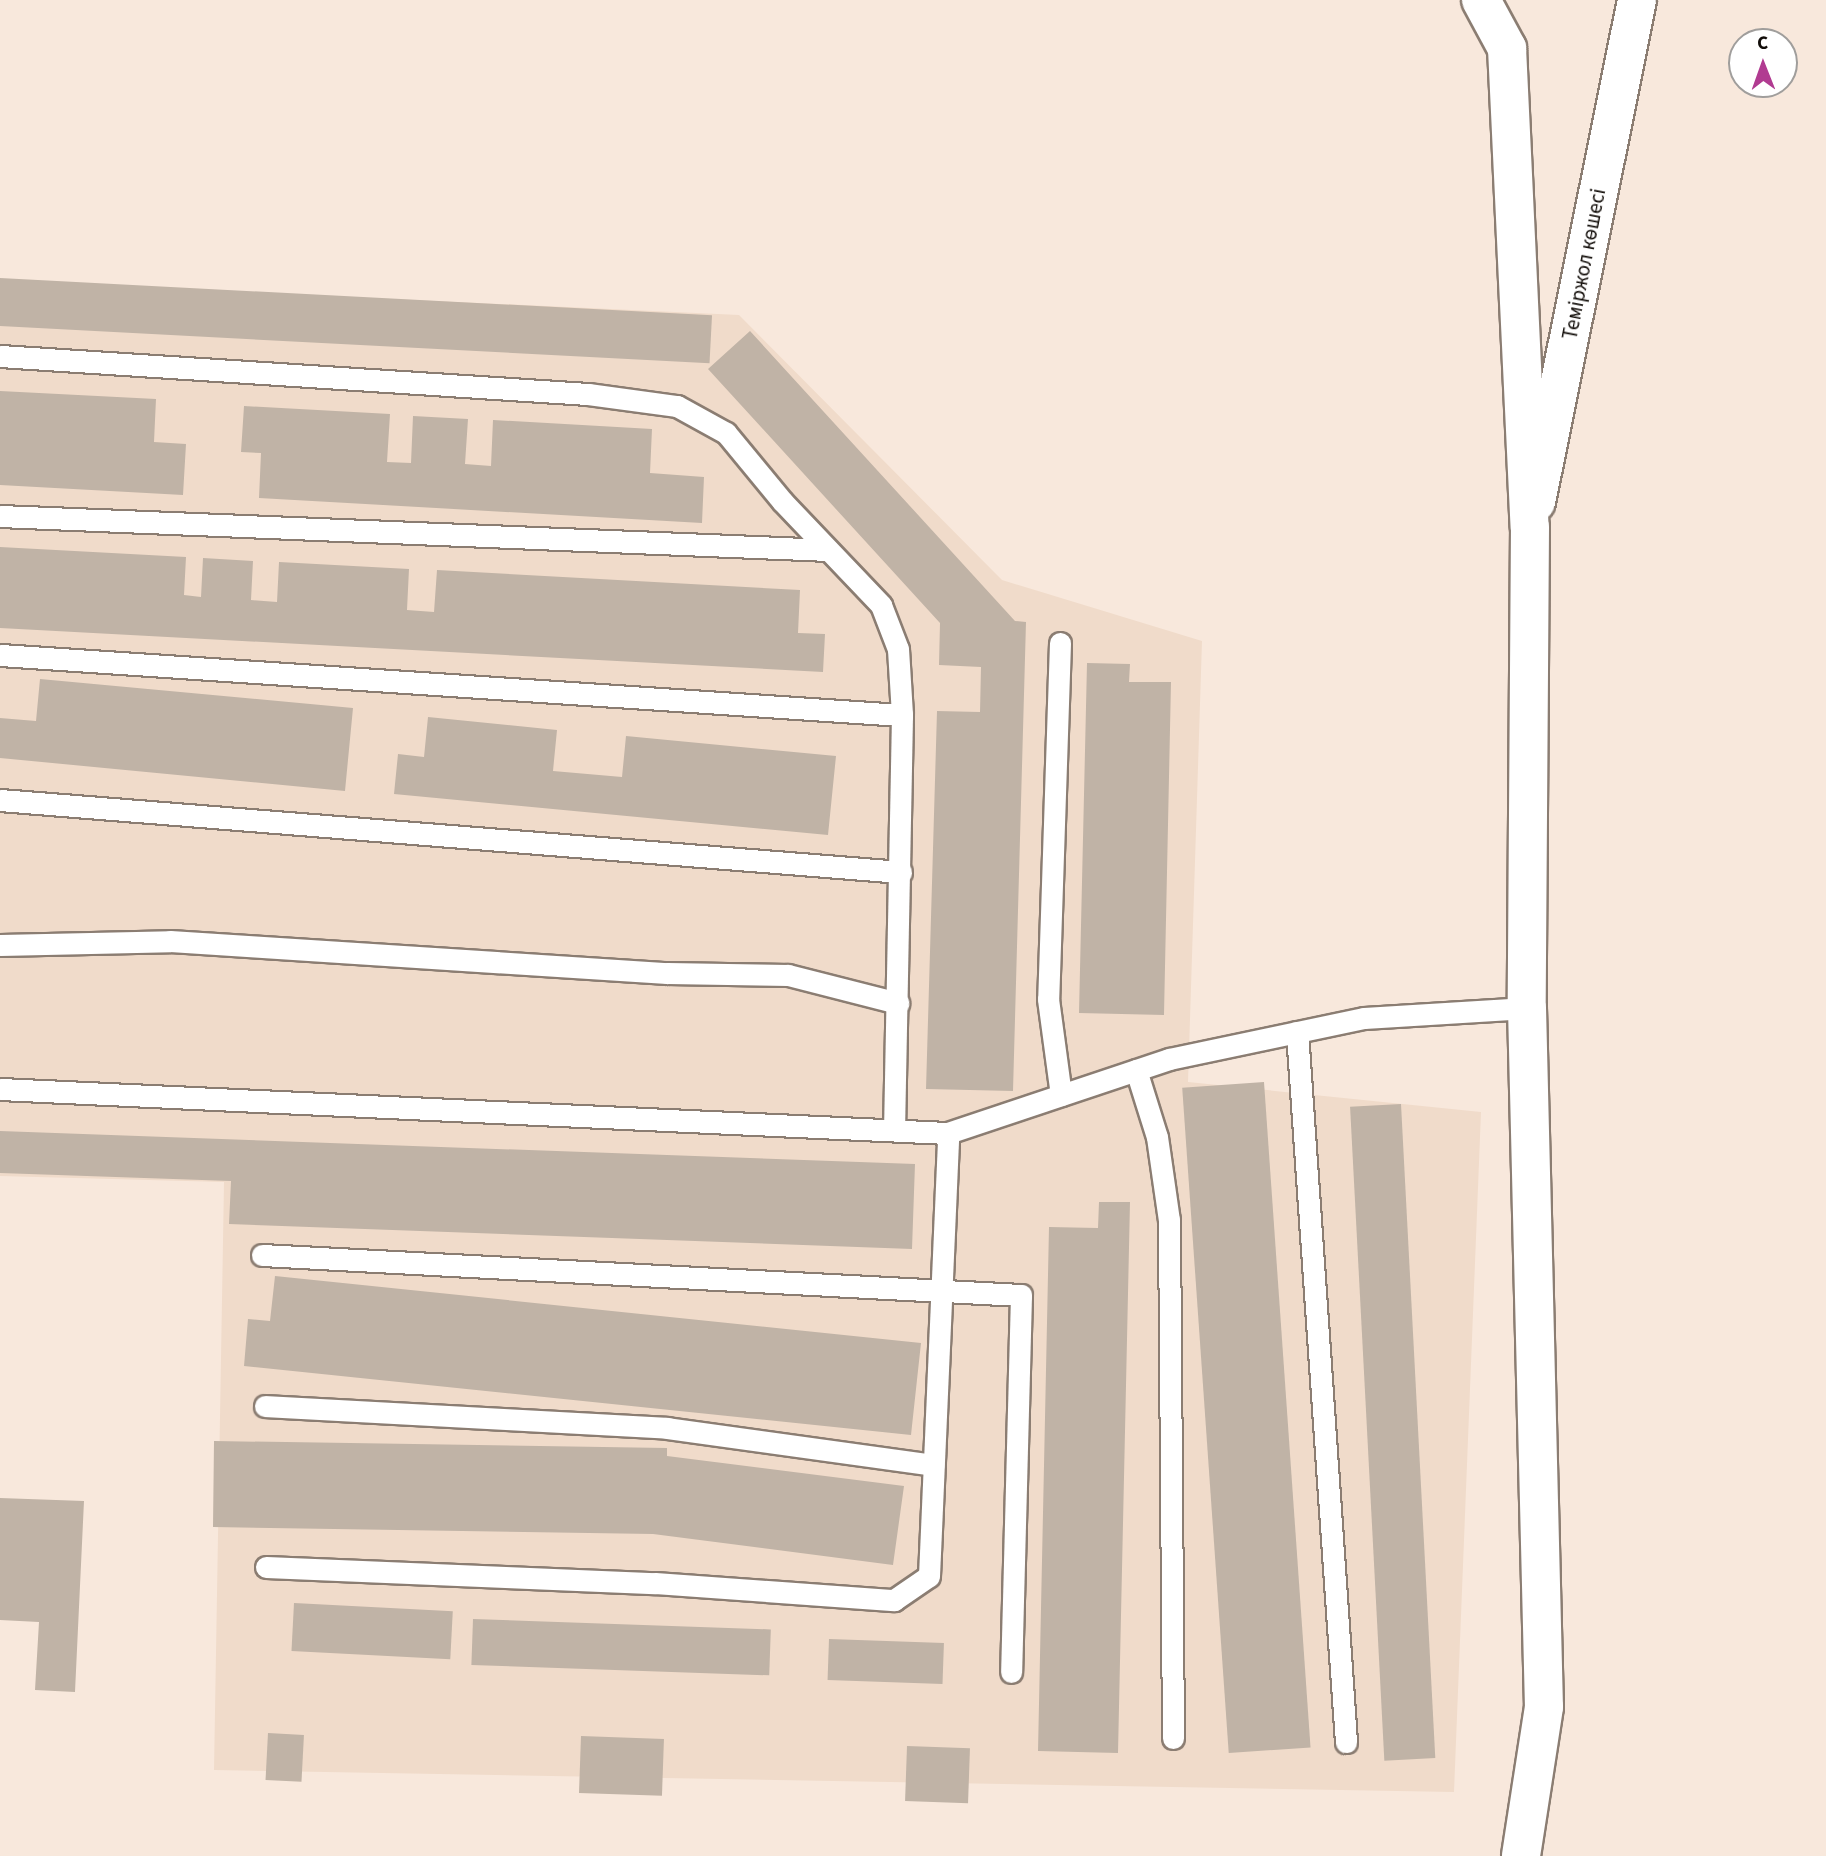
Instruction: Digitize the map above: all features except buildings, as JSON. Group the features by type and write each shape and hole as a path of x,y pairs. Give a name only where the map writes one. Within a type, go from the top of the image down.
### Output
{"main road":[{"path":"1481,0 1507,48 1530,527 1527,1008 1544,1707 1521,1856"},
{"name":"Теміржол көшесі","path":"1530,527 1637,0"}],"lane":[{"path":"0,356 587,394 677,406 726,433 782,501 881,605 898,649 902,715 901,872 894,1130"},
{"path":"0,516 827,550"},
{"path":"1060,643 1048,999 1062,1095"},
{"path":"0,655 902,715"},
{"path":"0,800 901,872"},
{"path":"0,945 170,942 667,972 788,975 898,1003"},
{"path":"0,1089 948,1133 1169,1059 1364,1018 1527,1008"},
{"path":"1297,1032 1346,1742"},
{"path":"1136,1070 1157,1137 1169,1220 1172,1738"},
{"path":"266,1567 655,1583 894,1600 929,1577 948,1133"},
{"path":"262,1255 1021,1295 1011,1672"},
{"path":"265,1406 667,1428 933,1465"}],"shaded area":[{"path":"0,281 739,315 1002,580 1202,641 1188,1082 1481,1112 1454,1792 214,1770 224,1182 0,1176"}]}
